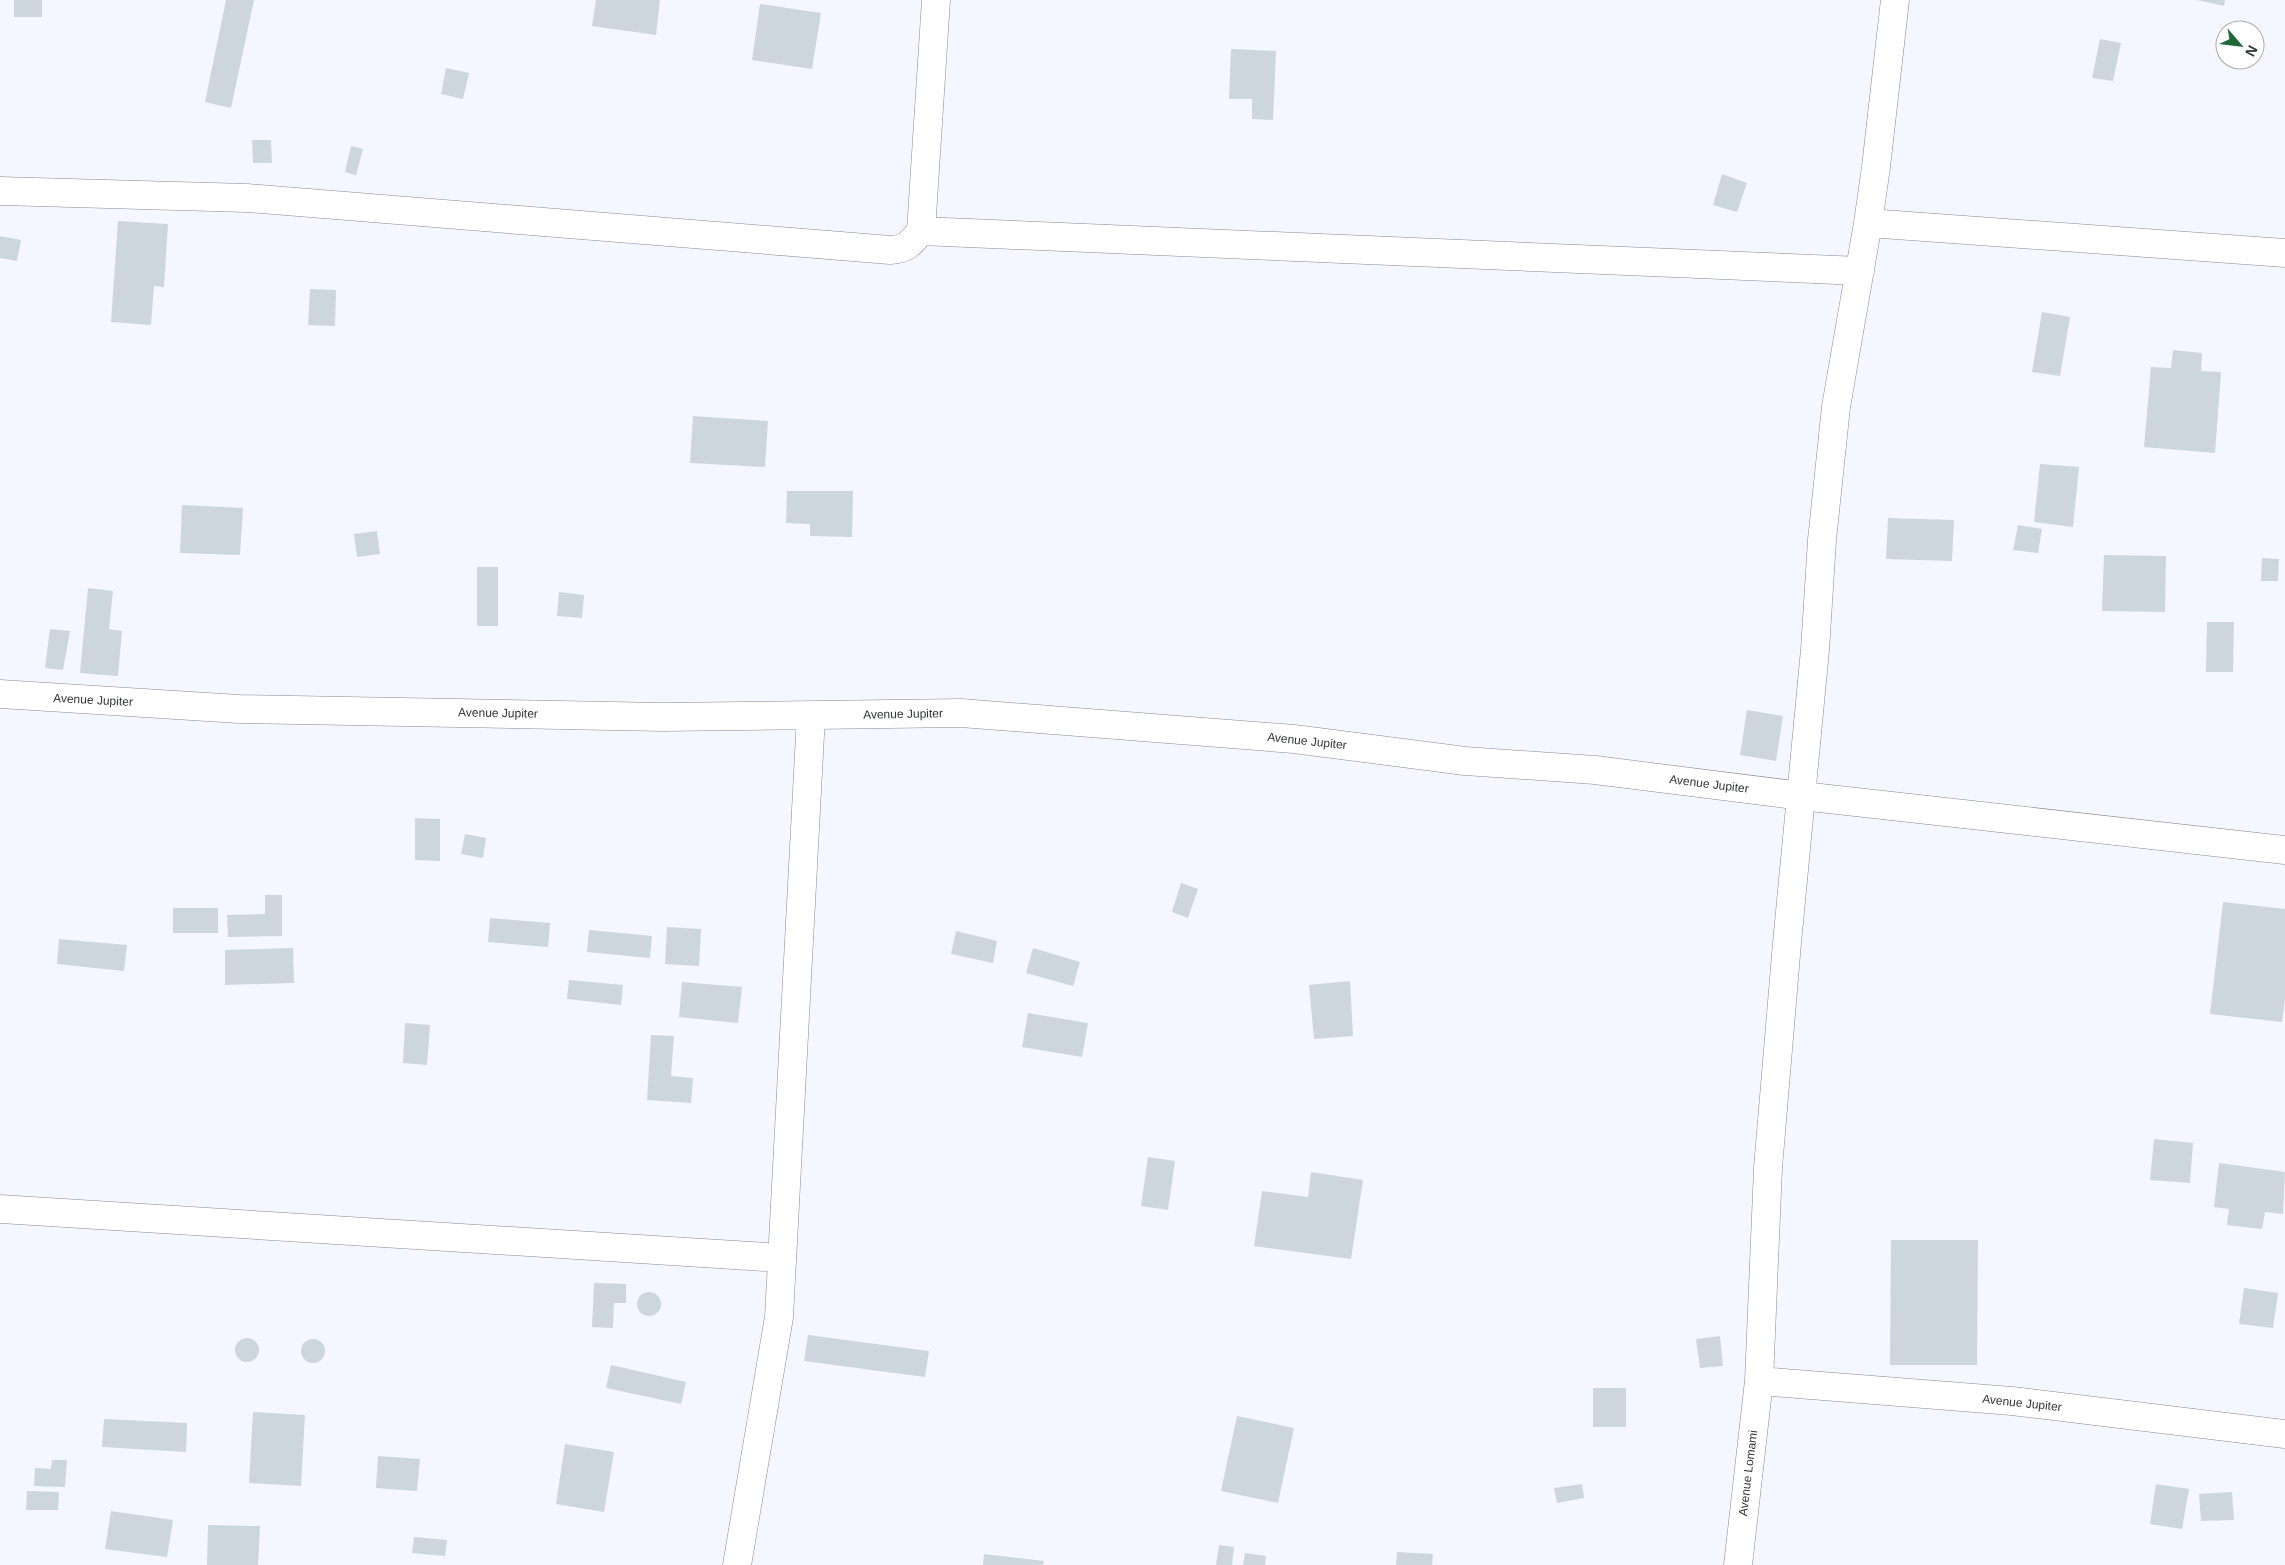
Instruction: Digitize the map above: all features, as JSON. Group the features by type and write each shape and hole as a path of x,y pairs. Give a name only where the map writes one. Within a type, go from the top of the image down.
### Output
{"street":[{"path":"0,190 247,198 890,250 903,249 921,231 936,0"},
{"name":"Avenue Lomami","path":"1738,1565 1759,1381 1768,1168 1815,650 1822,540 1836,407 1868,223 1895,0"},
{"path":"1868,223 2285,253"},
{"path":"921,231 1860,271"},
{"name":"Avenue Jupiter","path":"0,694 238,708 663,717 961,712 1294,739 1465,761 1595,770 1802,796 2285,850"},
{"path":"737,1565 778,1317 811,716"},
{"path":"0,1210 782,1258"},
{"name":"Avenue Jupiter","path":"1759,1381 2012,1401 2285,1434"}],"building":[{"path":"14,0 42,0 42,17 14,17"},
{"path":"226,0 254,0 231,108 205,102"},
{"path":"596,0 660,0 656,35 592,26"},
{"path":"2197,0 2225,0 2224,6"},
{"path":"760,4 821,13 812,69 752,60"},
{"path":"2100,39 2121,43 2113,81 2092,78"},
{"path":"1231,49 1276,51 1273,120 1252,119 1252,99 1229,99"},
{"path":"446,68 469,73 463,99 441,94"},
{"path":"252,140 271,140 272,163 253,163"},
{"path":"351,146 363,149 356,175 345,172"},
{"path":"1722,174 1747,183 1737,212 1713,205"},
{"path":"118,221 168,224 164,287 154,286 151,325 111,322"},
{"path":"0,236 21,240 17,261 0,258"},
{"path":"310,289 336,290 335,326 308,325"},
{"path":"2042,312 2070,317 2060,376 2032,372"},
{"path":"2173,350 2202,353 2201,371 2221,372 2215,453 2144,447 2151,367 2171,368"},
{"path":"693,416 768,421 765,467 690,463"},
{"path":"2040,464 2079,467 2073,527 2034,522"},
{"path":"787,491 853,491 852,537 810,536 810,524 786,523"},
{"path":"182,505 243,508 240,555 180,553"},
{"path":"1888,518 1954,520 1952,561 1886,559"},
{"path":"2018,525 2042,529 2038,553 2013,550"},
{"path":"377,531 380,554 357,557 354,534"},
{"path":"2104,555 2166,556 2165,612 2102,611"},
{"path":"2262,558 2279,559 2278,581 2261,581"},
{"path":"477,567 498,567 498,626 477,626"},
{"path":"88,588 113,591 109,629 122,631 118,676 80,673"},
{"path":"559,592 584,595 582,618 557,616"},
{"path":"2207,622 2234,622 2233,672 2206,672"},
{"path":"50,629 70,631 63,670 45,668"},
{"path":"1747,710 1783,716 1776,761 1740,755"},
{"path":"415,818 440,819 440,861 415,860"},
{"path":"465,834 486,838 483,858 461,854"},
{"path":"1181,883 1198,889 1188,918 1172,912"},
{"path":"265,895 282,895 282,936 228,937 227,915 265,914"},
{"path":"2223,902 2285,909 2285,1000 2282,1022 2210,1014"},
{"path":"173,908 218,908 218,933 173,933"},
{"path":"490,918 550,923 548,947 488,942"},
{"path":"667,927 701,929 699,966 665,964"},
{"path":"589,930 652,936 650,958 587,952"},
{"path":"956,931 997,941 993,963 951,954"},
{"path":"59,939 127,945 124,971 57,964"},
{"path":"293,948 294,983 225,985 225,950"},
{"path":"1033,948 1080,962 1073,986 1026,973"},
{"path":"569,980 623,985 621,1005 567,999"},
{"path":"1350,981 1353,1036 1314,1039 1309,985"},
{"path":"682,982 742,987 738,1023 679,1017"},
{"path":"1028,1013 1088,1023 1082,1057 1022,1047"},
{"path":"405,1023 430,1025 427,1065 403,1063"},
{"path":"651,1035 674,1036 671,1076 693,1078 691,1103 647,1100"},
{"path":"2154,1139 2193,1143 2190,1183 2150,1180"},
{"path":"1148,1157 1175,1161 1168,1210 1141,1206"},
{"path":"2219,1163 2285,1172 2283,1214 2265,1212 2262,1229 2227,1225 2229,1209 2214,1207"},
{"path":"1311,1172 1363,1180 1351,1259 1254,1246 1262,1191 1308,1197"},
{"path":"1891,1240 1978,1240 1977,1365 1890,1365"},
{"path":"594,1283 626,1284 626,1303 614,1303 613,1328 592,1327"},
{"path":"2244,1288 2278,1293 2273,1328 2239,1324"},
{"path":"649,1292 658,1295 661,1304 658,1313 649,1316 640,1313 637,1304 640,1295"},
{"path":"808,1335 929,1351 925,1377 804,1361"},
{"path":"1720,1336 1723,1366 1700,1368 1696,1339"},
{"path":"247,1338 256,1341 259,1350 256,1359 247,1362 238,1359 235,1350 238,1341"},
{"path":"308,1339 318,1339 325,1346 325,1356 318,1363 308,1363 301,1356 301,1346"},
{"path":"611,1365 686,1382 681,1404 606,1388"},
{"path":"1593,1388 1626,1388 1626,1427 1593,1427"},
{"path":"253,1412 305,1415 301,1486 249,1483"},
{"path":"1237,1416 1294,1428 1278,1503 1221,1491"},
{"path":"104,1419 187,1423 186,1452 102,1447"},
{"path":"565,1444 614,1452 604,1512 556,1504"},
{"path":"378,1456 420,1459 417,1491 376,1488"},
{"path":"52,1460 67,1460 65,1487 34,1486 35,1468 51,1469"},
{"path":"1582,1484 1584,1498 1557,1503 1554,1488"},
{"path":"2156,1484 2189,1489 2182,1529 2150,1524"},
{"path":"27,1491 59,1492 58,1510 26,1510"},
{"path":"2232,1492 2234,1520 2201,1521 2199,1494"},
{"path":"111,1511 173,1520 167,1557 105,1549"},
{"path":"208,1525 260,1526 258,1565 207,1565"},
{"path":"414,1537 447,1540 445,1556 412,1553"},
{"path":"1219,1545 1234,1547 1232,1565 1216,1565"},
{"path":"1397,1552 1433,1554 1432,1565 1396,1565"},
{"path":"1245,1553 1266,1556 1265,1565 1243,1565"},
{"path":"984,1554 1044,1561 1043,1565 983,1565"}]}
